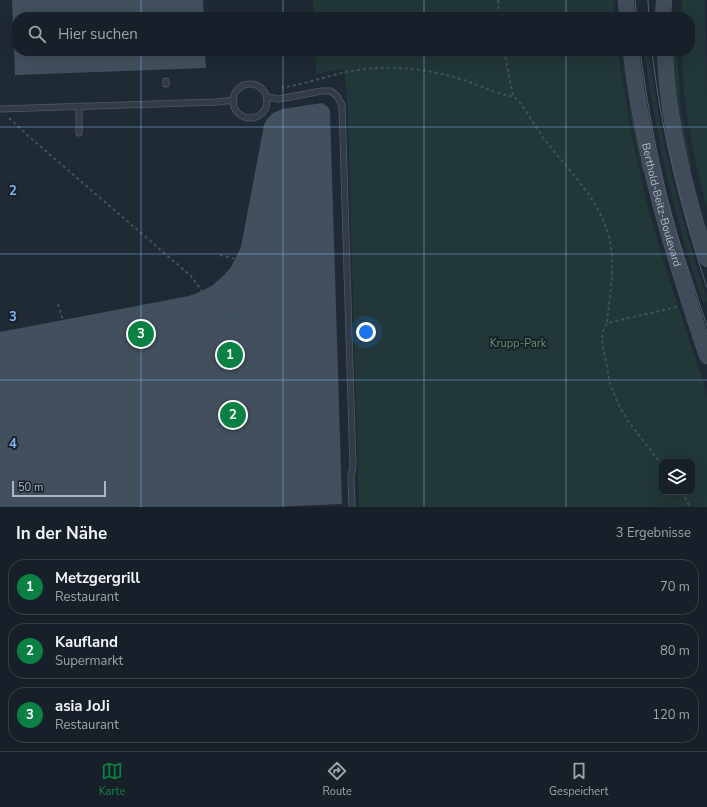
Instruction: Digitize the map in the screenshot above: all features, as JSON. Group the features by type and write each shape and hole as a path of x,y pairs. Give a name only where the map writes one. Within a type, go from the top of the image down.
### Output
{"main road":[{"path":"626,0 627,12"},
{"path":"663,12 664,0"},
{"name":"Berthold-Beitz-Boulevard","path":"631,56 640,118 658,199 679,271 707,356"},
{"path":"664,56 668,92 678,152 707,259"}],"lane":[{"path":"247,84 253,84 263,89 267,97 267,104 264,110 259,115 253,117 244,116 239,113 235,106 234,100 237,90 247,84"},
{"path":"267,97 279,99 322,91 331,91 337,96 342,105 353,466 351,477 352,507"},
{"path":"0,109 234,100"},
{"path":"79,106 79,132"}],"path":[{"path":"498,0 499,12"},
{"path":"505,56 513,96"},
{"path":"344,72 374,68 417,69 459,78 499,93 513,96 518,100 544,139 592,200 605,225 612,250 607,323 603,331 602,341 610,383 618,404 628,421 659,461"},
{"path":"9,118 185,272 202,291 231,317"},
{"path":"220,255 236,259 242,266 237,311 231,317 231,321"},
{"path":"58,304 63,320"},
{"path":"607,323 678,307"},
{"path":"237,311 242,311"},
{"path":"0,449 4,444"},
{"path":"684,495 690,507"}],"green space":[{"path":"313,0 614,0 615,12 314,12"},
{"path":"682,0 705,0 707,207 689,130 682,71 682,56 695,56 695,12 682,12"},
{"name":"Krupp-Park","path":"315,56 619,56 632,136 646,200 661,253 707,394 707,507 359,507 347,93 343,69 316,74"},
{"path":"622,56 625,56 644,170 642,174 632,125"},
{"path":"645,56 650,56 653,83 672,176 688,238 707,301 703,302 675,209 654,115"},
{"path":"673,56 677,56 681,107 692,169 688,168 680,124"}],"building":[{"path":"12,0 203,0 204,12 12,12"},
{"path":"14,56 205,56 206,68 15,75"},
{"path":"322,103 328,107 330,111 342,504 271,507 0,507 0,332 189,296 213,285 231,267 241,247 264,125 267,119 273,113 283,109"}],"tram line":[{"path":"635,0 636,12"},
{"path":"648,0 649,12"},
{"path":"641,56 653,132 667,199 683,254 707,326"},
{"path":"653,56 661,111 681,201 707,288"}],"place":[{"name":"asia JoJi","path":"141,334"},
{"name":"Metzgergrill","path":"230,355"},
{"name":"Kaufland","path":"233,415"}]}
